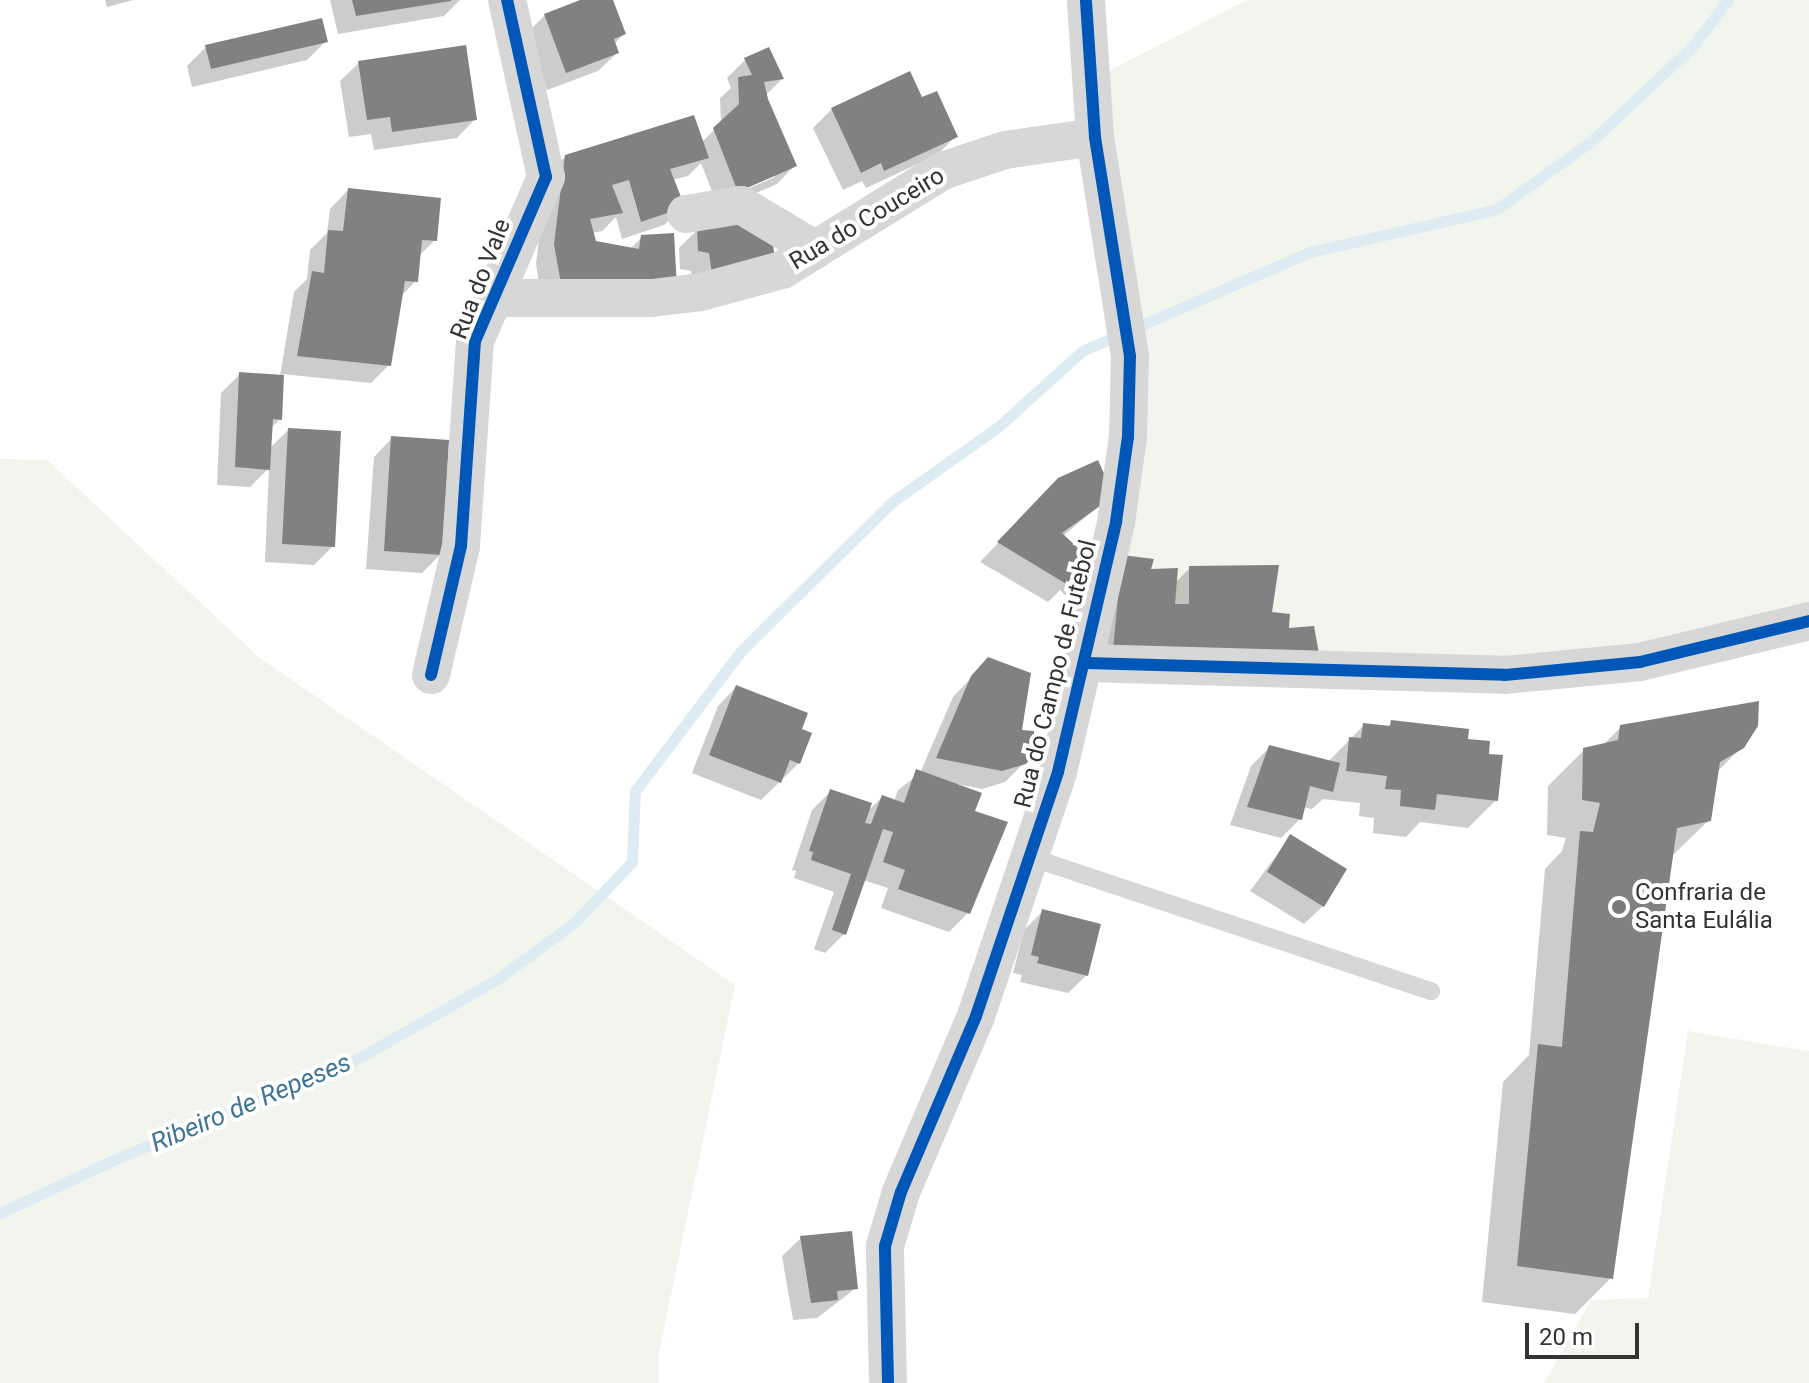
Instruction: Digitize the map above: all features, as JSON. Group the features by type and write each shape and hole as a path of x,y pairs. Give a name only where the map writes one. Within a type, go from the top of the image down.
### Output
{"street":[{"name":"Rua do Vale","path":"431,675 461,546 475,341 546,177 507,0"},
{"name":"Rua do Campo de Futebol","path":"888,1383 885,1246 901,1192 976,1016 1030,857 1086,663 1116,522 1128,437 1130,369 1118,255 1095,137 1086,0"},
{"name":"Rua do Couceiro","path":"494,298 652,298 689,294 782,270 942,171 1005,150 1095,137"},
{"path":"686,214 741,205 816,250"},
{"path":"1086,663 1505,675 1640,662 1809,621"}],"lane":[{"path":"1030,857 1431,991"}],"shaded area":[{"path":"1247,0 1809,0 1809,621 1640,662 1086,663 1128,437 1091,80"},
{"path":"0,459 47,460 260,658 735,985 659,1353 659,1383 0,1383"},
{"path":"1688,1031 1809,1051 1809,1383 1544,1383 1591,1300 1648,1298"}],"building":[{"path":"352,0 451,0 451,1 356,16"},
{"path":"580,0 613,0 626,34 614,39 619,53 566,73 544,14"},
{"path":"322,18 328,42 211,69 205,45"},
{"path":"466,45 477,120 392,132 390,117 367,120 358,61"},
{"path":"769,47 784,79 764,82 768,99 797,166 738,192 713,128 739,104 738,77 752,75 744,58"},
{"path":"910,71 922,97 937,91 958,137 884,171 881,163 861,173 831,108"},
{"path":"694,115 709,158 670,169 685,207 641,222 629,180 612,185 623,213 590,219 596,241 639,249 641,235 674,233 677,288 561,284 554,244 565,155"},
{"path":"348,188 441,198 437,241 422,240 418,282 405,281 391,366 297,356 312,271 324,273 328,230 343,231"},
{"path":"740,219 771,236 775,256 713,281 709,253 698,251 697,227"},
{"path":"239,372 284,375 282,420 273,419 270,470 235,467"},
{"path":"288,428 341,431 335,547 282,544"},
{"path":"391,436 449,440 443,555 384,551"},
{"path":"1098,460 1114,496 1062,533 1099,568 1092,585 1077,571 1068,585 997,542 1058,478"},
{"path":"1122,555 1154,559 1151,569 1178,568 1175,604 1189,604 1189,566 1279,565 1272,612 1290,614 1289,628 1314,626 1319,654 1113,650"},
{"path":"988,657 1031,673 1022,730 1034,731 1035,752 1026,764 1002,771 936,758 971,676"},
{"path":"736,685 808,713 802,729 812,733 800,764 790,760 781,783 709,755"},
{"path":"1759,701 1758,726 1744,748 1720,762 1711,821 1677,828 1613,1279 1517,1266 1538,1044 1562,1047 1580,831 1593,832 1600,803 1582,800 1583,748 1618,740 1620,725"},
{"path":"1391,720 1469,729 1468,739 1490,741 1489,754 1503,755 1498,801 1437,794 1435,810 1400,806 1401,790 1385,789 1387,776 1346,771 1349,737 1361,738 1363,723 1390,726"},
{"path":"1269,745 1340,763 1333,792 1310,786 1302,820 1247,807"},
{"path":"916,769 982,793 975,811 1008,822 970,914 898,889 905,870 883,862 893,832 883,829 846,935 832,930 851,874 811,860 813,852 809,851 830,789 872,803 865,823 871,824 882,795 904,803"},
{"path":"1290,834 1347,869 1324,907 1267,872"},
{"path":"1042,909 1101,924 1088,976 1037,963 1039,957 1031,955"},
{"path":"852,1231 858,1289 837,1291 838,1300 811,1303 800,1236"}],"waterway":[{"name":"Ribeiro de Repeses","path":"0,1213 118,1158 359,1058 496,980 575,922 632,862 635,791 741,651 892,502 998,427 1082,351 1310,252 1497,209 1589,143 1693,46 1728,0"}],"cycle path":[{"path":"431,675 461,546 475,341 546,177 507,0"},
{"path":"888,1383 885,1246 901,1192 976,1016 1058,772 1116,522 1128,437 1130,356 1095,137 1086,0"},
{"path":"1086,663 1505,675 1640,662 1809,621"}],"place":[{"name":"Confraria de Santa Eulália","path":"1619,907"}]}
